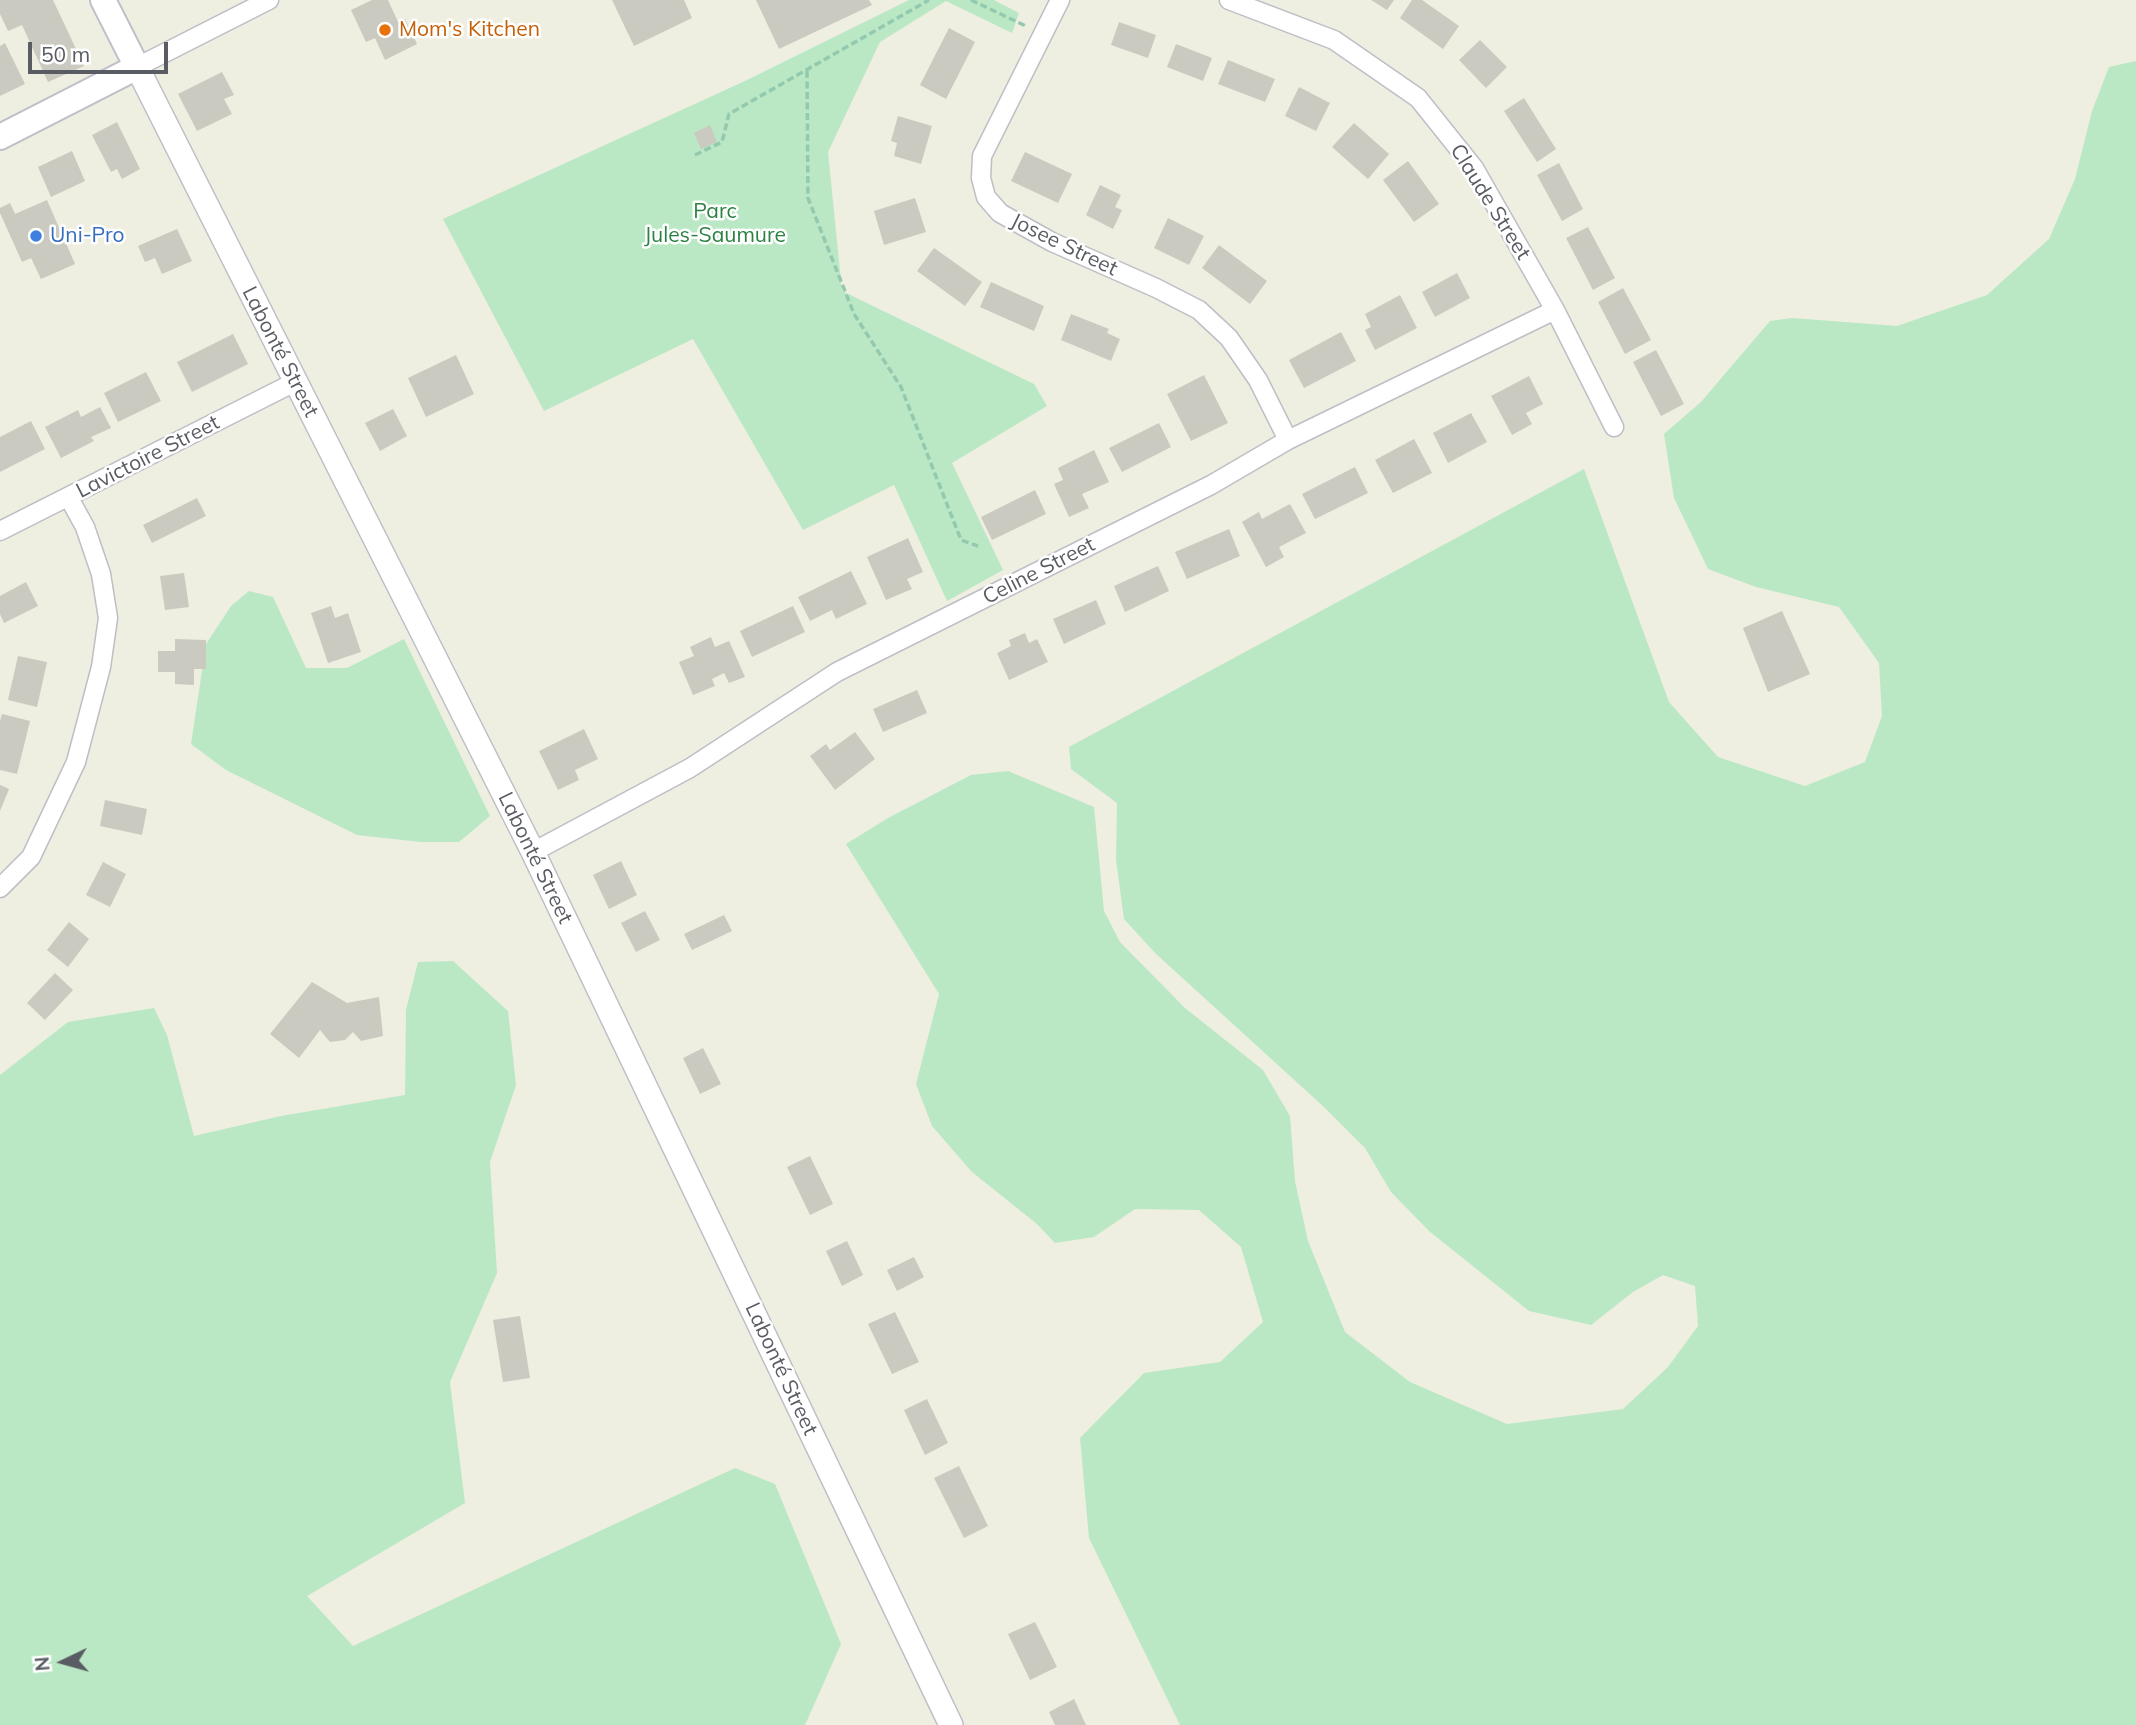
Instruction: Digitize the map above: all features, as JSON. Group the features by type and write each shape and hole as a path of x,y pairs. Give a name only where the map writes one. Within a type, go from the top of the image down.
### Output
{"main road":[{"name":"Labonté Street","path":"103,0 137,67"},
{"path":"0,137 137,67"}],"street":[{"path":"137,67 269,0"},
{"name":"Josee Street","path":"1060,0 982,156 981,178 986,197 999,213 1052,242 1199,310 1229,338 1258,380 1289,440"},
{"name":"Claude Street","path":"1229,0 1334,40 1418,98 1474,168 1555,310 1614,427"},
{"name":"Labonté Street","path":"137,67 533,852 951,1725"},
{"name":"Celine Street","path":"533,852 691,768 837,671 1211,485 1289,440 1555,310"},
{"name":"Lavictoire Street","path":"0,531 295,382"},
{"path":"0,888 31,857 76,762 101,667 108,618 101,574 85,527 69,498"}],"path":[{"path":"695,155 722,142 729,114 929,0"},
{"path":"971,0 1043,34"},
{"path":"807,71 807,198 855,314 901,387 961,540 978,546"}],"green space":[{"name":"Parc Jules-Saumure","path":"909,0 994,0 1019,13 1012,33 946,1 880,42 828,152 842,291 1034,384 1047,406 952,463 1003,570 947,601 894,485 803,530 693,339 544,411 443,219 745,81"},
{"path":"2136,61 2136,1725 1180,1725 1089,1538 1080,1438 1144,1373 1220,1362 1263,1322 1241,1247 1199,1210 1135,1209 1094,1237 1055,1243 1037,1224 972,1172 932,1126 916,1084 939,994 846,844 888,818 971,775 1008,771 1094,807 1104,911 1120,942 1185,1008 1263,1070 1290,1116 1295,1181 1308,1241 1345,1332 1410,1382 1507,1424 1623,1409 1668,1367 1698,1326 1695,1286 1663,1275 1633,1292 1591,1325 1529,1311 1429,1231 1391,1192 1365,1148 1324,1107 1155,953 1124,919 1116,860 1117,803 1071,769 1069,747 1584,469 1669,702 1718,757 1805,786 1865,762 1882,716 1879,663 1839,607 1756,587 1708,569 1674,498 1664,434 1701,402 1770,321 1792,318 1897,326 1987,295 2049,239 2075,179 2092,111 2109,67"},
{"path":"249,591 273,597 306,668 347,668 404,639 490,816 459,842 421,842 357,835 226,770 191,744 206,644 231,606"},
{"path":"453,961 508,1011 516,1085 490,1162 497,1273 450,1382 465,1503 307,1596 353,1646 735,1468 775,1484 841,1644 805,1725 0,1725 0,1075 68,1022 154,1008 167,1035 194,1136 281,1116 405,1095 406,1010 418,962"}],"building":[{"path":"0,0 53,0 84,66 48,82 22,25 8,31 0,14"},
{"name":"Mom's Kitchen","path":"372,0 388,0 398,22 405,19 417,44 385,60 375,38 366,42 351,10"},
{"path":"612,0 684,0 692,18 634,46"},
{"path":"756,0 869,0 872,5 779,49"},
{"path":"1371,0 1394,0 1387,10"},
{"path":"1412,0 1422,0 1459,26 1443,49 1400,18"},
{"path":"1119,22 1156,35 1148,58 1111,45"},
{"path":"949,28 975,42 946,99 920,85"},
{"path":"1480,40 1507,67 1486,88 1459,60"},
{"path":"5,43 25,84 0,96 0,46"},
{"path":"1176,44 1212,58 1203,81 1167,67"},
{"path":"1228,60 1275,79 1265,102 1218,84"},
{"path":"222,72 234,95 224,99 232,114 197,131 178,94"},
{"path":"1299,87 1330,103 1316,131 1285,116"},
{"path":"1524,98 1556,149 1537,162 1504,111"},
{"path":"898,116 932,126 921,164 894,156 897,143 891,141"},
{"path":"117,122 140,169 122,179 117,169 111,172 92,135"},
{"path":"1354,123 1389,154 1368,179 1332,147"},
{"path":"710,125 717,142 701,149 694,133"},
{"path":"72,151 85,181 51,197 38,167"},
{"path":"1025,152 1072,174 1058,203 1011,181"},
{"path":"1408,161 1439,204 1414,222 1383,180"},
{"path":"1559,163 1583,209 1562,221 1537,175"},
{"path":"1100,185 1121,195 1115,207 1122,210 1113,229 1086,215"},
{"path":"915,198 926,232 884,245 874,211"},
{"name":"Uni-Pro","path":"47,200 75,264 41,279 31,258 22,262 0,208 10,203 15,214"},
{"path":"1168,218 1204,236 1189,265 1154,248"},
{"path":"1588,227 1615,278 1593,290 1566,238"},
{"path":"177,229 192,261 162,274 155,258 145,262 138,246"},
{"path":"1219,245 1267,281 1250,304 1202,268"},
{"path":"934,248 982,282 965,306 917,271"},
{"path":"1457,273 1470,298 1435,317 1422,292"},
{"path":"991,282 1044,306 1034,331 980,307"},
{"path":"1623,288 1651,340 1625,354 1598,302"},
{"path":"1400,295 1417,328 1375,350 1365,330 1371,327 1365,314"},
{"path":"1071,314 1109,329 1107,333 1120,339 1111,361 1061,340"},
{"path":"1341,332 1356,361 1304,388 1289,360"},
{"path":"233,334 248,364 192,392 177,362"},
{"path":"1656,350 1684,404 1661,416 1633,362"},
{"path":"456,355 474,394 426,417 408,378"},
{"path":"146,372 161,401 118,422 104,393"},
{"path":"1204,375 1228,423 1191,441 1167,394"},
{"path":"1529,376 1543,404 1526,413 1532,424 1512,435 1491,396"},
{"path":"100,407 111,428 91,437 94,441 61,458 45,427 78,410 81,417"},
{"path":"393,409 407,436 380,451 365,423"},
{"path":"1471,413 1487,442 1448,463 1433,433"},
{"path":"31,421 45,449 0,472 0,437"},
{"path":"1159,423 1171,447 1122,472 1109,448"},
{"path":"1414,439 1432,473 1393,493 1375,460"},
{"path":"1094,450 1109,482 1082,494 1089,508 1069,517 1054,484 1063,480 1058,468"},
{"path":"1355,467 1368,493 1315,519 1302,494"},
{"path":"1035,490 1046,514 992,540 981,517"},
{"path":"197,498 206,516 152,543 143,525"},
{"path":"1290,504 1306,533 1279,547 1284,557 1266,567 1242,522 1259,512 1262,519"},
{"path":"1229,529 1240,556 1187,579 1175,552"},
{"path":"908,538 923,572 907,579 912,589 886,600 867,557"},
{"path":"1158,566 1169,591 1125,612 1114,586"},
{"path":"851,571 867,604 836,619 832,610 810,621 798,597"},
{"path":"184,573 189,607 165,610 160,576"},
{"path":"26,582 38,606 4,623 0,614 0,596"},
{"path":"1096,600 1106,624 1064,644 1053,619"},
{"path":"331,606 335,618 348,613 361,652 328,663 311,613"},
{"path":"793,606 805,632 752,657 740,631"},
{"path":"1782,611 1810,674 1768,692 1743,628"},
{"path":"1025,633 1029,643 1037,639 1048,662 1009,680 997,653 1011,646 1009,640"},
{"path":"711,637 715,647 729,641 745,677 729,683 724,673 712,679 715,686 693,695 679,662 694,656 690,647"},
{"path":"175,639 206,640 206,669 194,669 194,685 175,684 175,672 158,672 158,651 175,651"},
{"path":"18,656 47,662 37,707 8,700"},
{"path":"917,690 927,713 883,732 873,709"},
{"path":"2,714 30,721 17,774 0,770"},
{"path":"584,729 598,759 575,770 579,780 558,790 539,751"},
{"path":"855,732 875,759 835,790 810,756 826,744 830,750"},
{"path":"0,785 9,789 0,811"},
{"path":"105,800 147,809 142,835 100,826"},
{"path":"621,861 637,895 609,909 593,875"},
{"path":"103,862 126,874 110,907 86,895"},
{"path":"645,911 660,940 636,952 621,923"},
{"path":"724,915 732,931 692,950 684,934"},
{"path":"69,922 89,939 68,967 47,950"},
{"path":"55,973 73,990 45,1020 27,1003"},
{"path":"312,982 347,1003 379,997 383,1036 361,1041 353,1032 345,1040 330,1042 320,1030 299,1058 270,1034"},
{"path":"703,1048 721,1084 700,1094 683,1058"},
{"path":"810,1156 833,1204 810,1215 787,1167"},
{"path":"847,1241 863,1275 842,1286 826,1251"},
{"path":"914,1257 924,1277 897,1291 887,1270"},
{"path":"895,1312 919,1362 892,1374 868,1324"},
{"path":"520,1316 530,1378 503,1382 493,1320"},
{"path":"927,1399 948,1443 925,1455 904,1410"},
{"path":"959,1466 988,1526 964,1538 934,1478"},
{"path":"1035,1622 1057,1667 1030,1680 1008,1634"},
{"path":"1074,1699 1086,1725 1055,1725 1049,1712"}],"place":[{"name":"Mom's Kitchen","path":"385,30"},
{"name":"Uni-Pro","path":"36,236"}]}
